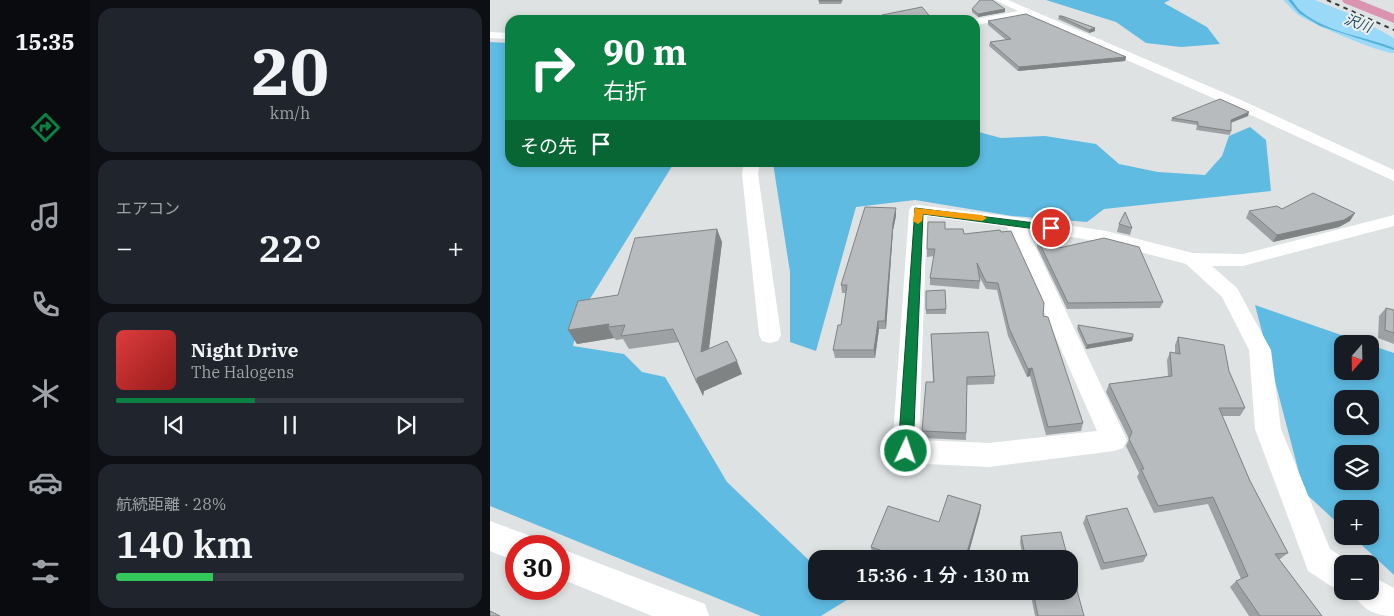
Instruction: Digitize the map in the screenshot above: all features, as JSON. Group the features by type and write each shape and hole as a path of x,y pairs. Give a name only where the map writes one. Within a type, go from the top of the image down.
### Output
{"highway":[{"path":"1348,0 1394,19"},
{"path":"1360,0 1394,14"}],"street":[{"path":"1000,0 1026,13 1236,102 1394,176"},
{"path":"980,21 1026,13"},
{"path":"490,35 505,36"},
{"path":"751,167 750,174 770,335"},
{"path":"1014,222 1114,440 989,455 906,451 918,210 1014,222 1106,237 1193,259 1243,260 1394,220"},
{"path":"1193,259 1230,293 1260,350 1268,429 1319,560 1334,570"},
{"path":"490,536 505,542"},
{"path":"570,567 694,616"},
{"path":"1379,597 1394,607"}],"shaded area":[{"path":"1046,0 1170,0 1164,3 1207,27 1220,44 1181,47 1146,43 1116,22"},
{"path":"1283,0 1315,0 1350,14 1394,38 1394,53 1362,44 1318,25 1300,16"},
{"path":"490,42 505,43 505,167 672,167 580,315 573,346 624,354 642,372 665,377 727,482 808,559 808,600 847,600 821,616 761,616 570,538 570,535 561,535 490,506"},
{"path":"1250,127 1266,140 1271,191 1104,209 1087,222 1012,216 915,200 856,207 816,351 790,342 790,272 774,167 980,167 980,132 1001,138 1045,136 1096,144 1119,164 1158,172 1205,175 1222,156 1229,136"},
{"path":"1255,305 1341,335 1334,335 1334,380 1379,380 1379,348 1394,353 1394,575 1379,561 1379,555 1372,555 1362,545 1379,545 1379,500 1334,500 1334,520 1304,492"}],"building":[{"path":"841,0 841,1 819,1"},
{"path":"980,0 992,0 1005,9 978,14 972,9"},
{"path":"922,7 929,15 882,15"},
{"path":"1026,14 1126,57 1019,67 990,42 1011,39 988,21"},
{"path":"1059,16 1062,16 1095,28 1089,30"},
{"path":"1220,99 1249,112 1231,120 1231,131 1198,126 1198,122 1172,118"},
{"path":"1313,193 1355,213 1344,220 1277,235 1249,211 1277,206 1282,209"},
{"path":"865,207 896,208 893,223 885,321 878,321 874,350 833,350 838,325 841,325 847,285 841,285"},
{"path":"1125,212 1132,228 1119,224"},
{"path":"928,222 945,222 945,229 963,229 964,234 1000,230 1001,232 1011,231 1044,303 1043,316 1048,317 1083,423 1048,427 1032,368 1028,369 1009,328 998,283 986,282 977,263 980,281 930,278 935,249 927,249"},
{"path":"717,229 701,352 727,341 737,361 697,378 697,383 673,329 621,336 625,325 608,327 609,324 568,330 578,301 618,295 635,238"},
{"path":"1104,238 1139,247 1163,302 1068,303 1038,240 1057,241 1059,248"},
{"path":"945,290 946,309 926,310 926,291"},
{"path":"1386,308 1394,310 1394,333 1385,330"},
{"path":"1078,325 1133,334 1133,337 1087,345"},
{"path":"988,332 995,376 967,377 966,433 922,431 926,382 934,382 931,334"},
{"path":"1178,337 1224,345 1229,371 1245,408 1219,408 1250,481 1288,553 1275,554 1322,616 1260,616 1236,581 1248,576 1213,497 1158,506 1141,469 1144,469 1129,439 1132,432 1109,384 1172,376 1170,352 1180,354"},
{"path":"948,495 981,505 968,550 880,550 871,547 888,506 939,522"},
{"path":"1127,508 1147,555 1104,563 1086,516"},
{"path":"1061,532 1066,550 1024,550 1021,536"},
{"path":"1078,594 1084,616 1038,616 1035,600 1078,600"},
{"path":"490,611 500,616 490,616"}],"waterway":[{"name":"沢川","path":"1290,0 1300,12 1321,25 1394,49"}],"railway":[{"path":"1327,0 1394,30"}],"slow traffic":[{"path":"918,221 918,210 982,218"}],"route":[{"path":"906,451 918,210 1051,228"}]}
